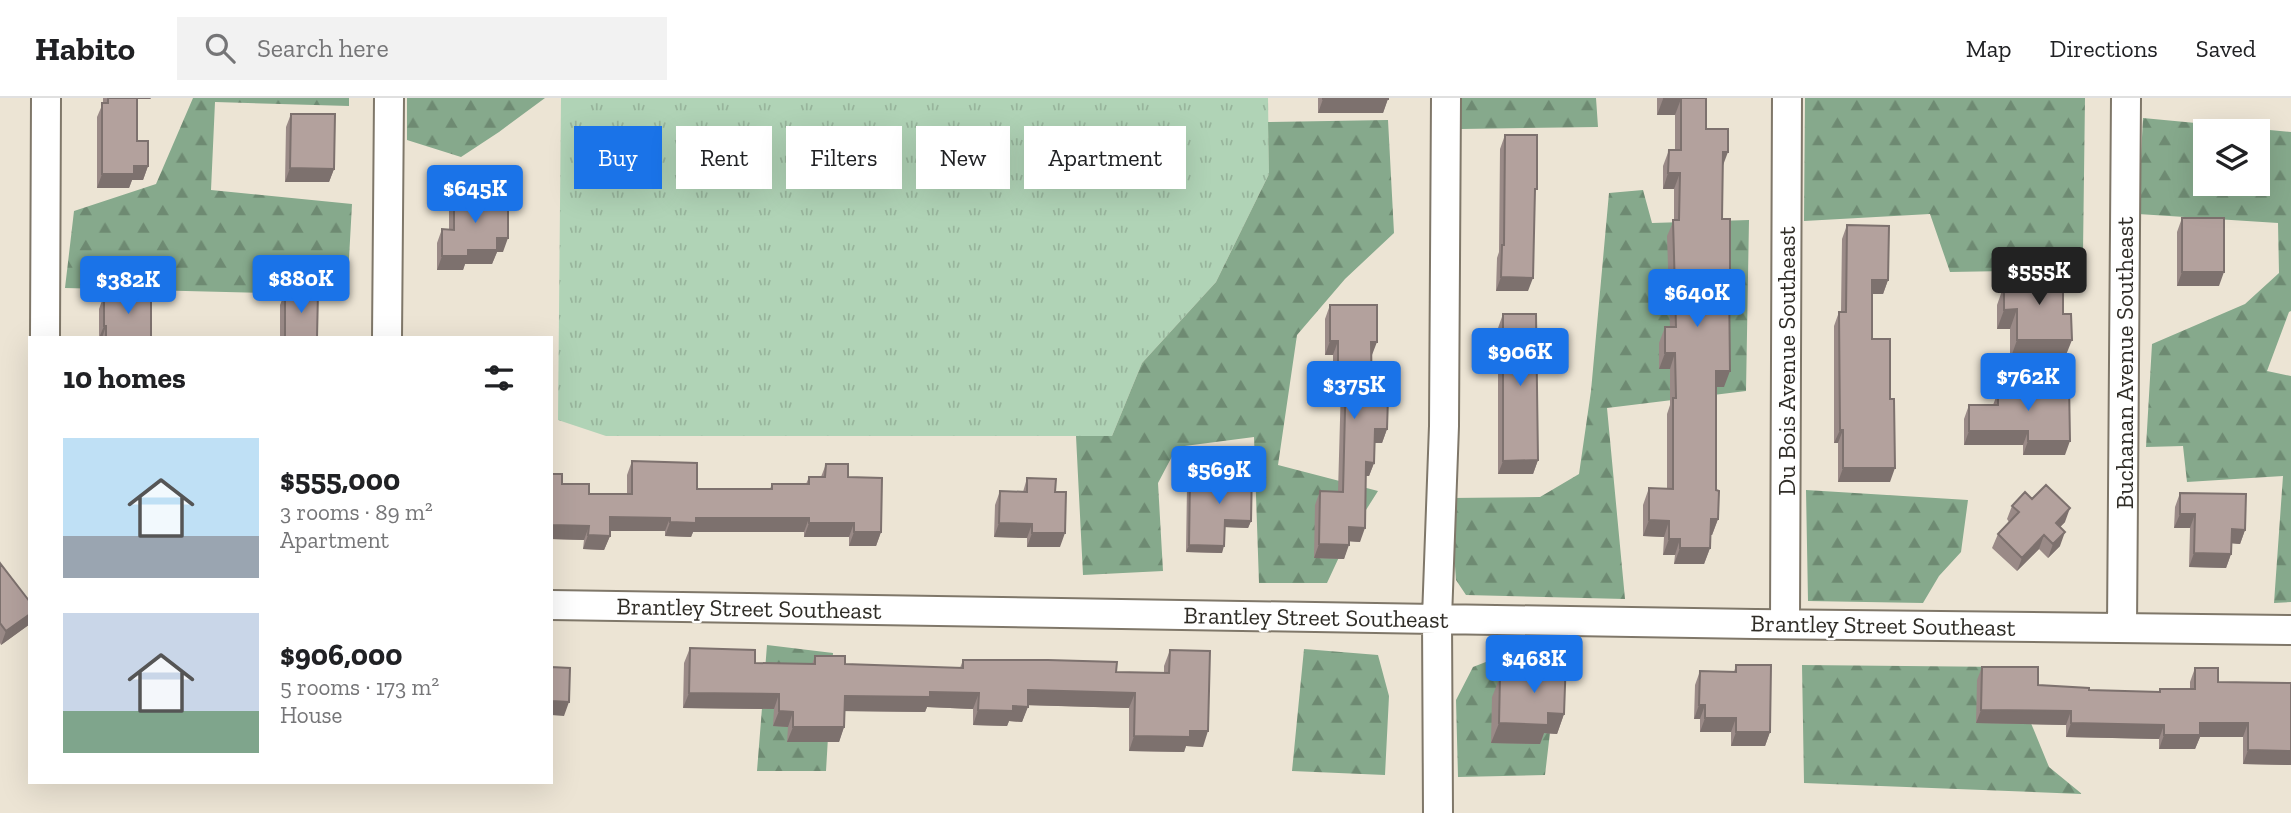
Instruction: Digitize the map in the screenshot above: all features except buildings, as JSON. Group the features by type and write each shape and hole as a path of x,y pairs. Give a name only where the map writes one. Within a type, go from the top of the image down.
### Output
{"street":[{"path":"45,336 46,98"},
{"path":"387,336 389,98"},
{"path":"1437,813 1437,618 1444,426 1446,98"},
{"name":"Du Bois Avenue Southeast","path":"1785,624 1787,98"},
{"name":"Buchanan Avenue Southeast","path":"2122,627 2126,98"},
{"name":"Brantley Street Southeast","path":"553,605 2291,630"}],"green space":[{"path":"193,98 349,98 349,106 215,102 211,190 352,204 347,295 65,288 74,211 156,184"},
{"path":"407,98 545,98 461,157 407,140"},
{"path":"561,98 1268,98 1269,174 1216,282 1142,363 1112,436 606,436 558,420"},
{"path":"1460,98 1596,98 1598,127 1461,129"},
{"path":"1805,98 2085,98 2083,252 2056,270 1950,272 1930,214 1804,221"},
{"path":"2143,118 2193,123 2193,196 2270,196 2270,130 2291,132 2291,311 2267,371 2291,376 2291,602 2274,603 2283,476 2187,482 2183,446 2146,447 2152,344 2245,304 2279,273 2278,223 2138,214"},
{"path":"1388,120 1394,233 1345,279 1297,335 1278,465 1378,491 1347,540 1327,583 1259,583 1254,437 1177,447 1158,483 1163,571 1083,575 1076,436 1112,436 1142,363 1216,282 1269,174 1268,122"},
{"path":"1643,190 1652,223 1749,220 1746,391 1607,408 1625,599 1466,595 1456,580 1450,498 1540,497 1579,474 1591,391 1609,193"},
{"path":"1806,490 1968,500 1961,552 1939,576 1923,603 1808,601"},
{"path":"767,645 833,653 826,771 757,771"},
{"path":"1304,649 1378,655 1389,696 1385,775 1292,771"},
{"path":"1514,651 1557,673 1545,775 1458,777 1456,700 1473,667"},
{"path":"1802,665 2008,667 2049,767 2082,794 1804,783"}]}
